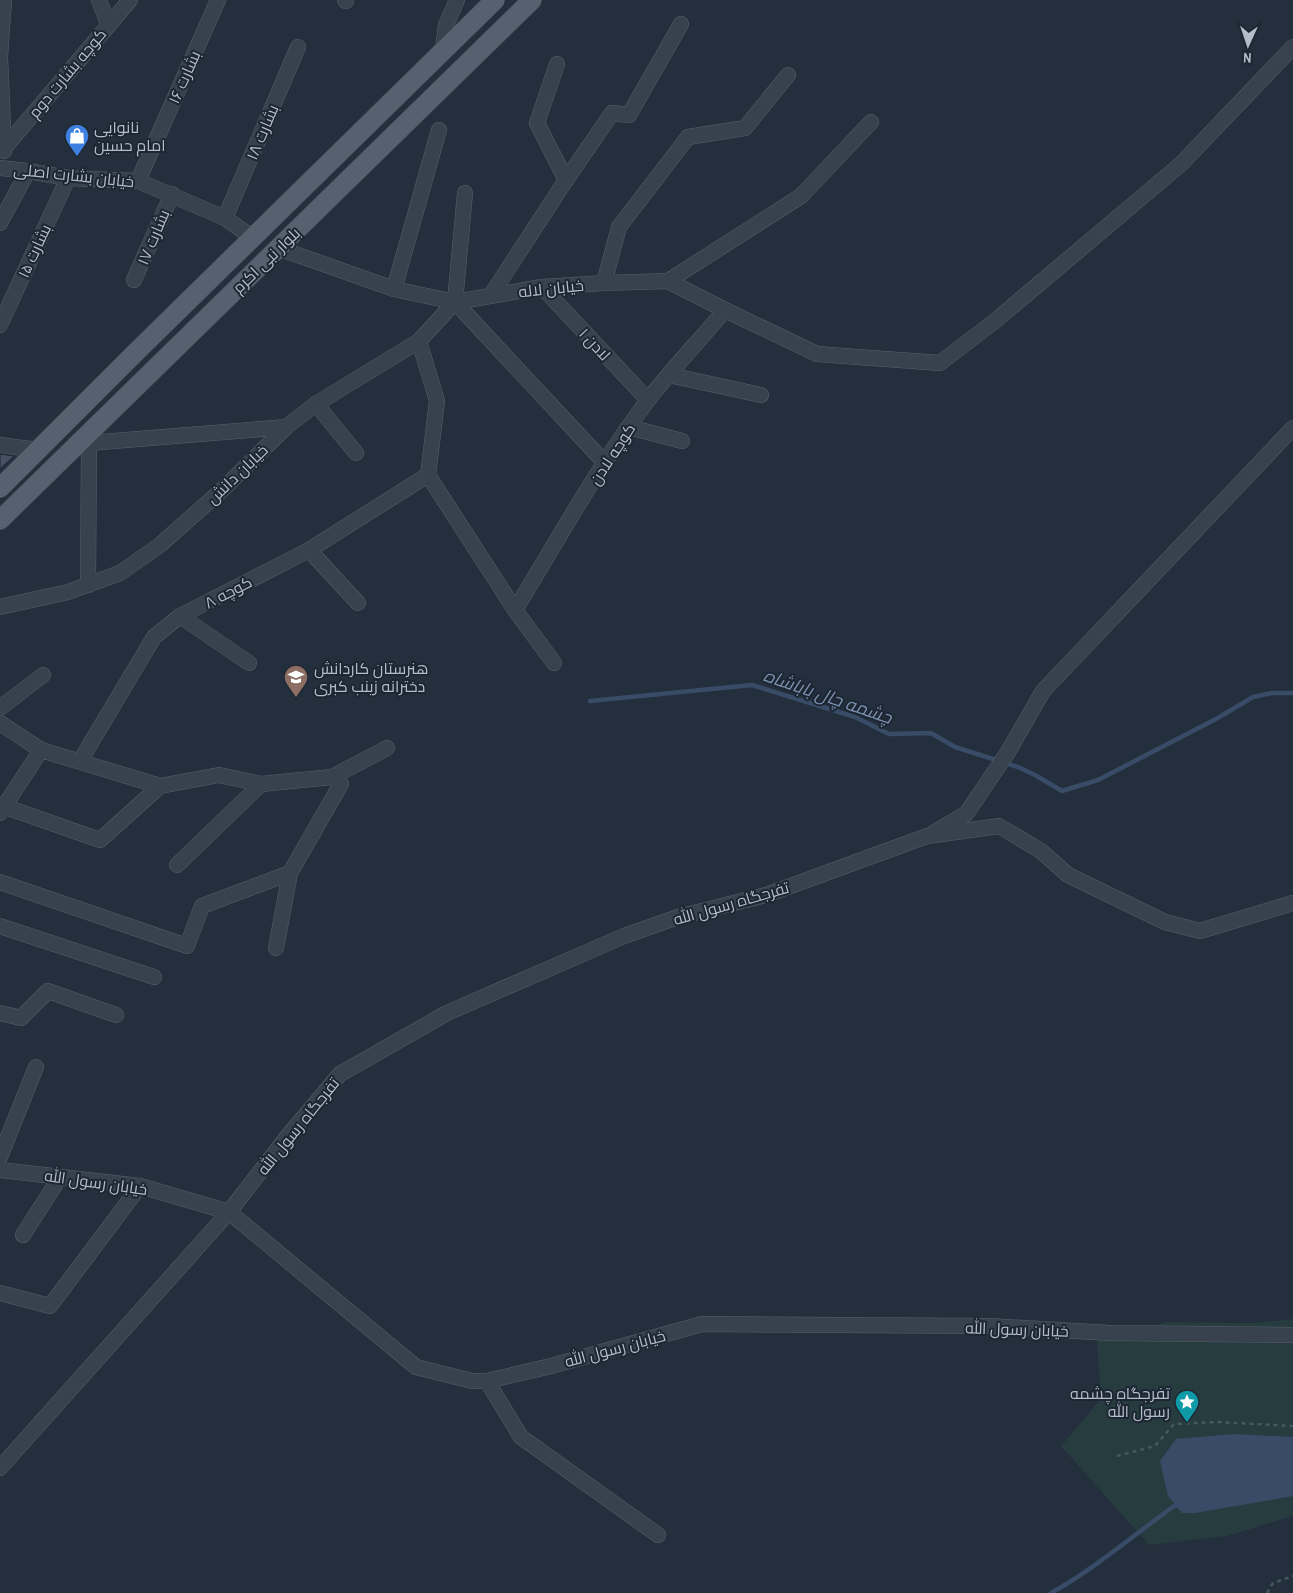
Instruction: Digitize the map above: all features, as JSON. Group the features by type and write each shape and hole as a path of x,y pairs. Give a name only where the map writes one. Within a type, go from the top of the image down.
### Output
{"main road":[{"name":"بلوار نبی اکرم","path":"0,488 495,0"},
{"name":"بلوار نبی اکرم","path":"0,520 84,442 152,371 532,0"},
{"path":"134,354 152,371"}],"street":[{"path":"1,168 4,147 0,57 4,0"},
{"path":"99,0 108,24"},
{"name":"کوچه بشارت دوم","path":"4,147 130,0"},
{"name":"بشارت ۱۶","path":"138,181 218,0"},
{"path":"443,50 446,25 456,0"},
{"path":"491,296 612,113 629,115 681,24"},
{"name":"بشارت ۱۸","path":"225,218 298,47"},
{"name":"خیابان لاله","path":"278,248 394,288 455,302 542,287 668,281 817,354 940,363 995,321 1181,164 1293,47"},
{"path":"557,64 537,123 566,180"},
{"path":"604,283 619,226 688,137 745,128 788,75"},
{"path":"668,281 801,196 871,122"},
{"path":"394,288 439,130"},
{"name":"خیابان بشارت اصلی","path":"1,168 68,178 138,181 225,218 254,238"},
{"path":"0,223 28,171"},
{"name":"بشارت ۱۵","path":"0,325 68,178"},
{"path":"465,193 455,302 605,463"},
{"name":"بشارت ۱۷","path":"134,280 172,194"},
{"name":"لادن ۱","path":"542,287 648,400"},
{"name":"خیابان دانش","path":"0,607 68,592 120,573 160,545 222,489 286,427 316,404 419,341 455,302"},
{"name":"کوچه لادن","path":"515,610 629,427 648,400 725,310"},
{"path":"419,341 437,401 428,475 515,610 554,663"},
{"path":"669,375 761,395"},
{"path":"316,404 356,453"},
{"path":"88,585 84,442 286,427"},
{"path":"629,427 682,441"},
{"path":"927,836 966,814 1008,752 1043,691 1293,428"},
{"path":"0,445 38,450"},
{"name":"کوچه ۸","path":"80,761 154,637 180,616 309,550 428,475"},
{"path":"309,550 358,603"},
{"path":"180,616 249,663"},
{"path":"0,708 43,675"},
{"path":"0,724 41,750 160,786 219,775 261,784 332,777 388,748"},
{"path":"41,750 1,808 100,840 160,786"},
{"path":"276,948 290,873 341,784 332,777"},
{"path":"177,865 261,784"},
{"name":"تفرجگاه رسول الله","path":"2,1462 229,1212 287,1137 340,1074 447,1012 624,936 678,918 766,895 927,836 999,826 1041,851 1068,875 1165,922 1200,931 1293,903"},
{"path":"0,882 187,946 202,906 290,873"},
{"path":"0,926 154,977"},
{"path":"0,1013 21,1018 48,991 116,1015"},
{"path":"0,1157 36,1067"},
{"name":"خیابان رسول الله","path":"0,1170 140,1186 229,1212 416,1367 472,1381 488,1380 551,1366 702,1324 989,1326 1110,1332 1293,1335"},
{"path":"23,1235 60,1177"},
{"path":"0,1293 50,1306 140,1186"},
{"path":"488,1380 521,1437 658,1535"}],"path":[{"path":"1117,1456 1156,1446 1174,1424 1217,1422 1293,1426"},
{"path":"1266,1593 1273,1583 1293,1576"}],"green space":[{"name":"تفرجگاه چشمه رسول الله","path":"1293,1319 1293,1516 1227,1536 1149,1545 1061,1446 1101,1399 1097,1341 1167,1322 1251,1323"}],"water":[{"path":"1234,1434 1293,1437 1293,1496 1195,1513 1182,1513 1168,1496 1160,1461 1176,1439"}],"building":[{"path":"0,454 14,456 0,469"}],"waterway":[{"name":"چشمه چال باباشاه","path":"590,701 752,685 855,717 889,734 931,733 955,747 1018,767 1062,791 1098,780 1216,719 1253,697 1272,693 1293,693"},
{"path":"1051,1593 1083,1573 1174,1506 1180,1504"}],"place":[{"name":"نانوایی امام حسین","path":"77,157"},
{"name":"هنرستان کاردانش دخترانه زینب کبری","path":"296,698"},
{"name":"تفرجگاه چشمه رسول الله","path":"1187,1423"}]}
